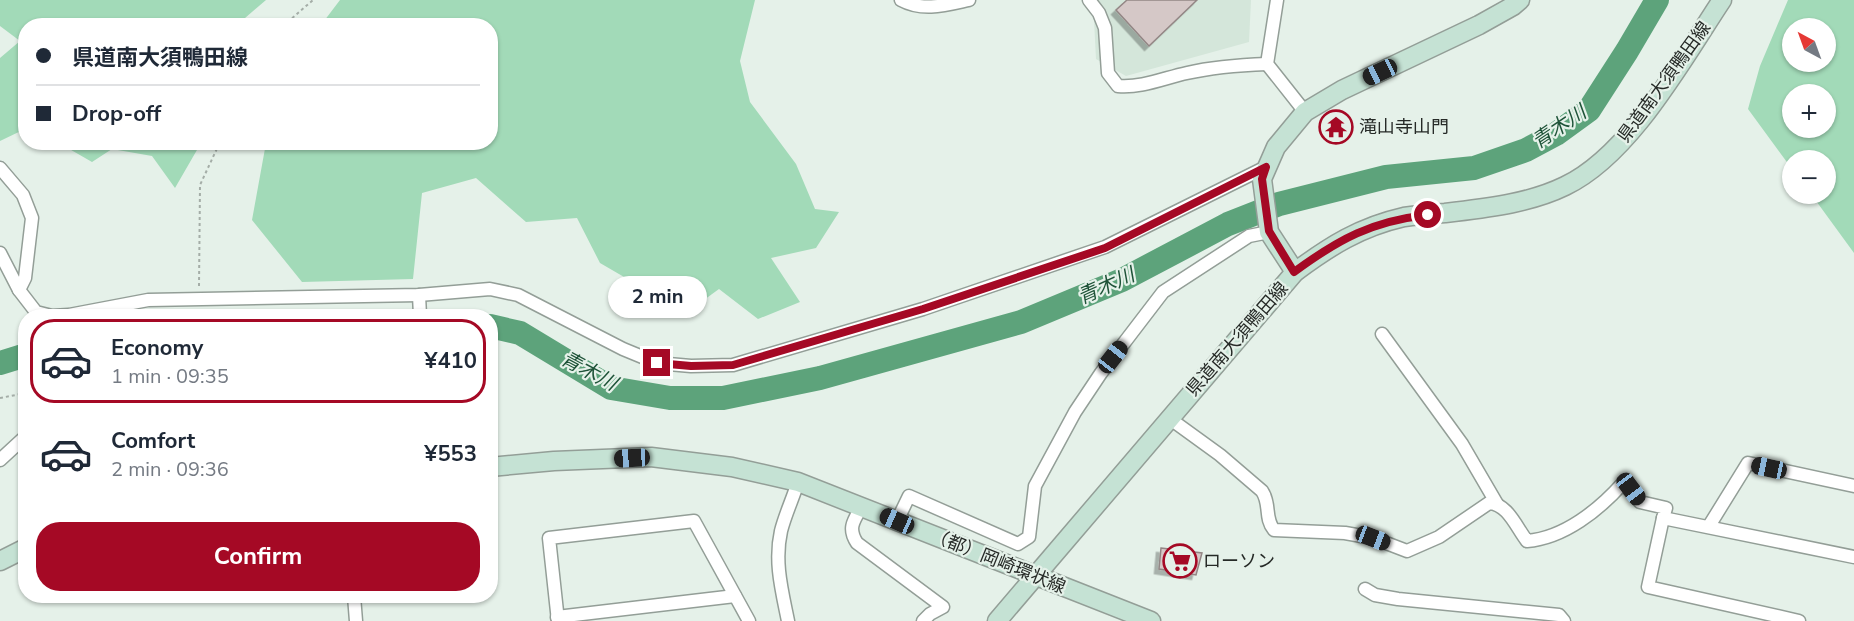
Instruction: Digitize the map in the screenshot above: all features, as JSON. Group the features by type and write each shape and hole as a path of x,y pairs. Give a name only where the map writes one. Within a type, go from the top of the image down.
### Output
{"street":[{"path":"901,0 932,8 969,0"},
{"path":"1089,0 1099,13 1105,28 1108,73 1118,86 1132,87 1189,72 1224,66 1267,64"},
{"path":"1277,0 1267,64 1305,112"},
{"path":"1294,272 1269,227 1264,173 1276,147 1305,112 1342,90 1479,25 1520,0"},
{"name":"県道南大須鴨田線","path":"997,621 1294,272 1329,247 1361,230 1405,217 1474,210 1524,201 1565,186 1598,166 1624,141 1722,0"},
{"path":"0,168 23,195 32,218 25,278 19,290"},
{"path":"101,309 148,300 419,298 490,289 518,295 623,349 657,363 691,366 733,365 923,309 1105,248 1264,173"},
{"path":"897,521 909,496 1018,544 1029,537 1035,486 1075,412 1101,373 1163,292 1249,236 1269,227"},
{"path":"0,253 19,290 34,309"},
{"path":"419,298 420,309"},
{"path":"1382,334 1462,444 1497,504 1505,510 1527,541 1554,534 1590,513 1606,501 1623,483 1640,502 1666,508 1648,587 1799,621"},
{"path":"1169,418 1220,455 1262,491 1267,498 1267,517 1274,530 1345,533 1373,538 1407,551 1439,537 1489,503 1497,504"},
{"path":"0,460 18,443"},
{"name":"（都）岡崎環状線","path":"498,466 555,461 651,457 732,467 798,482 1151,621"},
{"path":"1709,526 1748,463 1854,486"},
{"path":"788,621 779,574 778,554 781,531 798,482"},
{"path":"862,506 851,527 852,535 861,547 943,607 923,621"},
{"path":"1663,518 1854,557"},
{"path":"735,596 558,619 549,538 694,521 735,596 748,621"},
{"path":"0,561 18,552"},
{"path":"1365,589 1375,595 1398,599 1559,615 1564,621"},
{"path":"355,603 356,621"}],"path":[{"path":"292,18 313,0"},
{"path":"199,298 200,185 216,150"},
{"path":"0,398 18,395"}],"shaded area":[{"path":"1093,0 1251,0 1249,42 1126,76 1096,59"}],"green space":[{"path":"0,0 266,0 245,18 18,18 18,40 0,26"},
{"path":"340,0 755,0 740,61 750,102 796,164 815,209 839,212 816,248 771,258 800,302 758,319 719,289 686,313 600,263 577,218 526,222 476,178 422,193 413,279 302,282 252,220 265,150 498,150 498,18 326,18"},
{"path":"1788,0 1854,0 1854,253 1818,204 1836,204 1836,150 1782,150 1782,155 1748,109 1760,66"},
{"path":"18,43 18,132 0,141 0,58"},
{"path":"71,150 110,150 92,162"},
{"path":"118,150 197,150 175,188 152,156"}],"building":[{"path":"1127,0 1197,0 1149,46 1116,10"},
{"name":"ローソン","path":"1161,548 1202,553 1196,575 1159,569"}],"waterway":[{"name":"青木川","path":"498,328 520,333 611,388 670,398 723,398 820,378 1021,322 1122,280 1228,224 1279,204 1386,177 1474,168 1526,150 1556,134 1589,110 1657,0"},
{"name":"青木川","path":"0,363 18,357"}],"place":[{"name":"滝山寺山門","path":"1336,127"},
{"name":"ローソン","path":"1180,561"}],"route":[{"path":"657,363 691,366 733,365 923,309 1105,248 1266,167 1262,179 1269,231 1294,272 1329,247 1361,230 1405,217 1428,215"}]}
